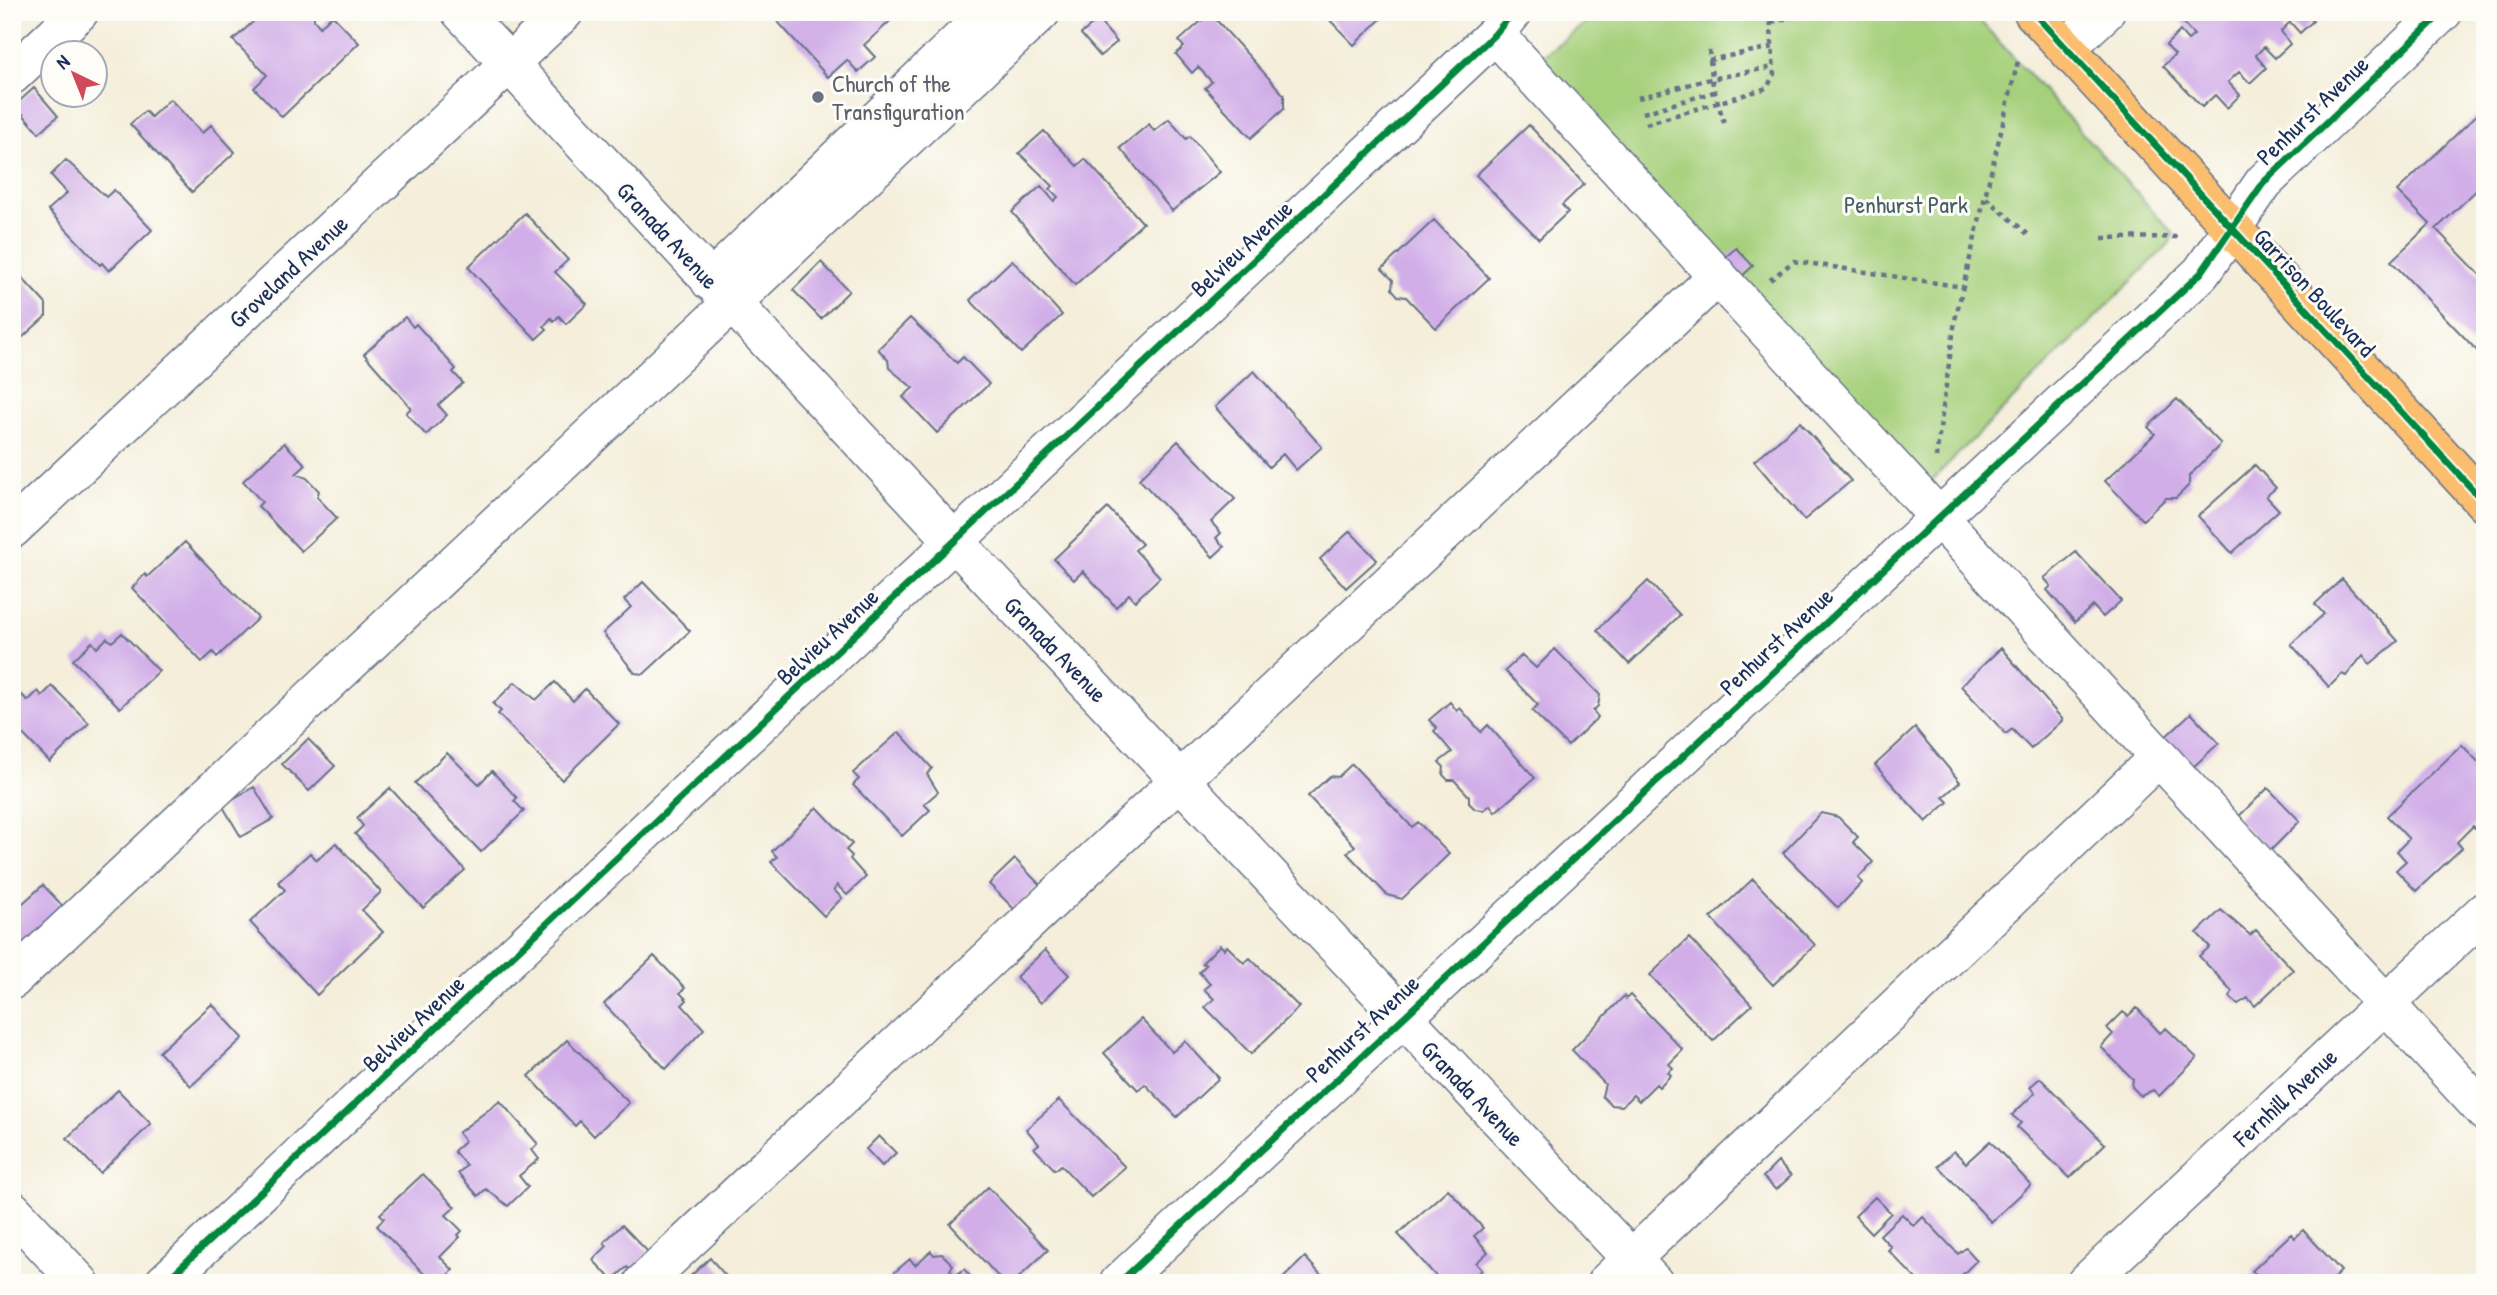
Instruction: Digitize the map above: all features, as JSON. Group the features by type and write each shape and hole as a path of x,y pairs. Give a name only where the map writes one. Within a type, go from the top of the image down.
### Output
{"main road":[{"name":"Garrison Boulevard","path":"2033,12 2485,503"}],"street":[{"path":"12,75 79,12"},
{"name":"Granada Avenue","path":"461,12 1401,1017 1630,1275"},
{"name":"Groveland Avenue","path":"12,529 564,12"},
{"path":"12,980 720,291 989,12"},
{"path":"720,291 1041,12"},
{"path":"2066,48 2105,12"},
{"name":"Penhurst Avenue","path":"1119,1283 2201,272 2264,183 2443,12"},
{"path":"1504,23 1718,276 2485,1112"},
{"name":"Belvieu Avenue","path":"164,1283 1504,23"},
{"path":"643,1283 1718,276"},
{"path":"1630,1275 2158,758"},
{"name":"Fernhill Avenue","path":"2087,1283 2485,911"},
{"path":"12,1210 80,1283"}],"path":[{"path":"1646,124 1767,88 1774,67 1770,12"},
{"path":"1771,23 1810,12"},
{"path":"1709,60 1773,47"},
{"path":"1709,50 1714,92 1725,126"},
{"path":"1934,470 1955,320 2018,61"},
{"path":"1638,98 1774,67"},
{"path":"1643,113 1714,92"},
{"path":"1986,198 2030,236"},
{"path":"2102,238 2181,237"},
{"path":"1766,282 1794,261 1964,287"}],"green space":[{"name":"Penhurst Park","path":"1647,12 1972,12 2174,234 2169,244 1925,487 1536,61 1587,22"}],"building":[{"path":"264,12 272,17 278,12 314,12 314,20 320,27 332,15 359,43 282,117 254,88 267,75 233,40"},
{"path":"769,12 900,12 864,45 875,57 858,72 847,60 828,77"},
{"path":"1322,12 1388,12 1354,45"},
{"path":"2188,12 2211,12 2215,16 2219,12 2304,12 2313,21 2300,33 2290,22 2281,31 2290,44 2275,58 2264,47 2256,55 2266,68 2250,83 2239,72 2228,82 2240,95 2227,108 2215,95 2202,107 2163,66 2175,55 2166,45 2180,31 2188,40 2194,35 2180,20"},
{"path":"1210,13 1284,95 1284,109 1251,138 1205,88 1212,82 1198,67 1192,73 1176,54 1184,47 1179,41"},
{"path":"1098,20 1117,42 1100,56 1081,34"},
{"path":"34,88 38,93 38,108 51,108 58,116 39,133 15,105"},
{"path":"170,99 202,133 211,125 235,152 192,192 130,124 145,111 151,117"},
{"path":"2485,107 2485,182 2436,229 2485,280 2485,359 2391,261 2430,224 2397,191"},
{"path":"1169,119 1186,139 1190,136 1220,172 1172,211 1120,148 1149,124 1154,131"},
{"path":"1529,125 1584,184 1562,205 1568,212 1539,239 1476,175"},
{"path":"1044,131 1077,166 1085,159 1143,223 1075,285 1012,212 1041,186 1054,201 1058,197 1050,189 1053,186 1019,153"},
{"path":"66,160 106,197 114,190 152,230 109,271 102,263 100,265 48,210 67,193 51,175"},
{"path":"525,213 568,260 555,272 587,304 566,324 559,316 554,321 551,318 544,326 547,329 536,339 468,267"},
{"path":"1434,220 1489,278 1436,328 1406,297 1398,296 1392,289 1393,280 1382,269"},
{"path":"1736,248 1753,266 1739,279 1722,260"},
{"path":"1012,260 1062,315 1021,353 970,300"},
{"path":"821,262 849,291 821,319 793,290"},
{"path":"12,267 46,304 46,316 15,344 12,341"},
{"path":"405,317 413,327 416,324 456,369 453,372 463,383 438,405 447,415 426,435 406,413 411,408 364,354"},
{"path":"910,318 957,363 963,357 989,384 937,433 903,397 913,388 889,368 888,360 878,349"},
{"path":"1254,371 1322,447 1296,470 1283,454 1269,467 1215,407"},
{"path":"2177,399 2221,444 2189,476 2189,485 2176,498 2166,498 2143,520 2105,481 2155,434 2148,427"},
{"path":"1800,422 1851,481 1804,520 1754,461"},
{"path":"1178,441 1235,499 1211,522 1221,533 1216,538 1224,547 1213,557 1139,479"},
{"path":"284,443 306,465 296,474 307,478 319,491 317,497 337,518 301,551 258,506 262,502 243,481"},
{"path":"2255,465 2276,488 2266,496 2279,510 2232,553 2198,516"},
{"path":"1108,508 1142,544 1135,550 1160,577 1135,601 1129,594 1116,607 1083,571 1074,580 1054,559"},
{"path":"1350,531 1377,560 1346,588 1320,559"},
{"path":"185,542 258,618 217,657 213,652 202,662 132,588"},
{"path":"2076,552 2121,601 2103,617 2093,606 2075,622 2047,590 2051,586 2044,578"},
{"path":"2342,579 2398,641 2370,664 2363,655 2346,676 2342,674 2329,687 2291,644 2324,614 2315,604"},
{"path":"1648,581 1680,615 1629,664 1597,630"},
{"path":"643,582 690,631 644,674 635,673 603,633 631,607 624,600"},
{"path":"122,633 159,671 120,708 73,660 92,642 97,648 107,638 112,642"},
{"path":"2001,648 2063,720 2031,749 2012,729 2006,734 1961,686"},
{"path":"1555,649 1600,695 1598,706 1593,711 1598,717 1568,746 1532,711 1538,705 1505,671 1522,655 1536,668"},
{"path":"515,682 536,700 555,682 573,701 585,689 619,724 562,780 498,714 501,711 493,704"},
{"path":"52,686 89,723 50,762 12,723 12,705 22,695 28,701 38,691 42,696"},
{"path":"1450,702 1457,711 1460,708 1481,732 1488,725 1535,778 1495,812 1490,805 1484,810 1475,809 1469,803 1469,796 1454,780 1448,780 1443,775 1444,767 1439,762 1452,752 1434,731 1437,728 1429,720"},
{"path":"2191,713 2219,743 2190,770 2162,740"},
{"path":"1915,728 1960,782 1943,797 1948,802 1926,822 1875,765"},
{"path":"899,732 932,768 927,774 938,792 924,804 930,810 902,836 853,785 859,779 853,773"},
{"path":"308,739 335,766 309,791 282,764"},
{"path":"2462,745 2485,769 2485,834 2483,836 2473,826 2457,842 2462,848 2416,891 2396,870 2406,861 2397,851 2409,839 2387,816"},
{"path":"447,753 479,784 492,771 517,798 514,801 524,811 481,852 415,783"},
{"path":"1352,764 1412,827 1418,822 1449,854 1402,899 1387,895 1347,853 1355,846 1308,796 1330,776 1338,777"},
{"path":"254,787 273,819 241,837 222,805"},
{"path":"390,788 465,870 423,908 355,834 363,826 357,818"},
{"path":"2268,788 2300,821 2269,852 2236,819"},
{"path":"817,807 852,844 846,850 852,856 850,859 866,877 847,895 837,885 834,890 842,898 824,916 771,862 777,857 772,851"},
{"path":"1821,813 1838,817 1858,837 1853,842 1873,862 1858,878 1862,883 1838,908 1783,853"},
{"path":"336,843 381,892 362,910 383,932 317,995 250,922 285,890 278,882 310,853 317,860"},
{"path":"1015,859 1040,885 1015,910 989,884"},
{"path":"1753,879 1815,945 1773,985 1711,918"},
{"path":"43,885 69,913 12,966 12,913"},
{"path":"2221,910 2250,935 2256,930 2293,970 2255,1006 2248,998 2238,1004 2230,997 2232,991 2199,956 2210,947 2197,933"},
{"path":"1689,938 1752,1005 1713,1041 1650,975"},
{"path":"1220,945 1224,949 1227,946 1244,963 1250,958 1299,1007 1251,1054 1205,1007 1214,999 1204,989 1210,984 1199,972 1206,965 1202,963"},
{"path":"1045,950 1069,975 1041,1003 1016,977"},
{"path":"654,956 685,988 680,993 687,1000 682,1005 704,1029 666,1069 604,1004"},
{"path":"1630,995 1683,1050 1669,1064 1673,1068 1668,1072 1671,1075 1659,1087 1656,1084 1639,1101 1633,1095 1622,1106 1611,1105 1602,1096 1605,1084 1572,1050 1624,996 1626,999"},
{"path":"212,1004 243,1038 191,1086 159,1052"},
{"path":"2137,1008 2160,1033 2166,1028 2197,1058 2159,1096 2153,1090 2141,1096 2132,1087 2133,1079 2101,1047 2113,1034 2107,1028 2123,1012 2128,1016"},
{"path":"1141,1019 1172,1052 1185,1041 1219,1078 1177,1117 1145,1084 1138,1090 1104,1053"},
{"path":"567,1040 629,1103 594,1136 580,1121 575,1126 529,1076"},
{"path":"2040,1078 2105,1144 2070,1178 2017,1127 2021,1123 2012,1115 2035,1093 2030,1087"},
{"path":"118,1090 151,1124 100,1173 67,1138"},
{"path":"1059,1100 1125,1167 1091,1197 1061,1165 1055,1170 1034,1148 1039,1144 1026,1129"},
{"path":"500,1101 538,1144 532,1150 539,1159 519,1176 528,1187 508,1206 486,1189 478,1196 458,1173 466,1166 454,1151 465,1141 458,1133"},
{"path":"879,1136 896,1153 882,1166 866,1149"},
{"path":"1990,1141 2031,1185 1991,1222 1938,1166 1954,1151 1966,1163"},
{"path":"1778,1162 1791,1176 1776,1190 1763,1177"},
{"path":"423,1174 455,1207 446,1215 462,1231 458,1235 460,1237 440,1257 453,1270 440,1283 433,1283 377,1226 384,1218 380,1214"},
{"path":"988,1187 1048,1250 1013,1283 1004,1283 950,1224"},
{"path":"1448,1189 1483,1228 1474,1236 1488,1252 1476,1263 1482,1270 1468,1283 1442,1283 1398,1234"},
{"path":"1875,1197 1891,1213 1871,1233 1855,1216"},
{"path":"1902,1214 1914,1226 1923,1217 1958,1254 1966,1248 1977,1260 1954,1283 1920,1283 1888,1250 1891,1247 1880,1235"},
{"path":"622,1225 649,1253 631,1271 627,1267 612,1280 593,1260 607,1246 604,1242"},
{"path":"2303,1230 2341,1271 2334,1278 2338,1283 2239,1283 2256,1274 2252,1271 2291,1234 2295,1238"},
{"path":"931,1251 934,1255 942,1254 953,1265 950,1270 955,1276 964,1269 976,1283 896,1283 890,1276 910,1259 915,1265"},
{"path":"1305,1257 1328,1283 1278,1283"},
{"path":"710,1258 732,1283 683,1283"}],"cycle path":[{"path":"164,1283 1495,34 1513,12"},
{"path":"2033,12 2485,503"},
{"path":"1119,1283 2201,273 2264,182 2443,12"}],"place":[{"name":"Church of the Transfiguration","path":"818,97"}]}
